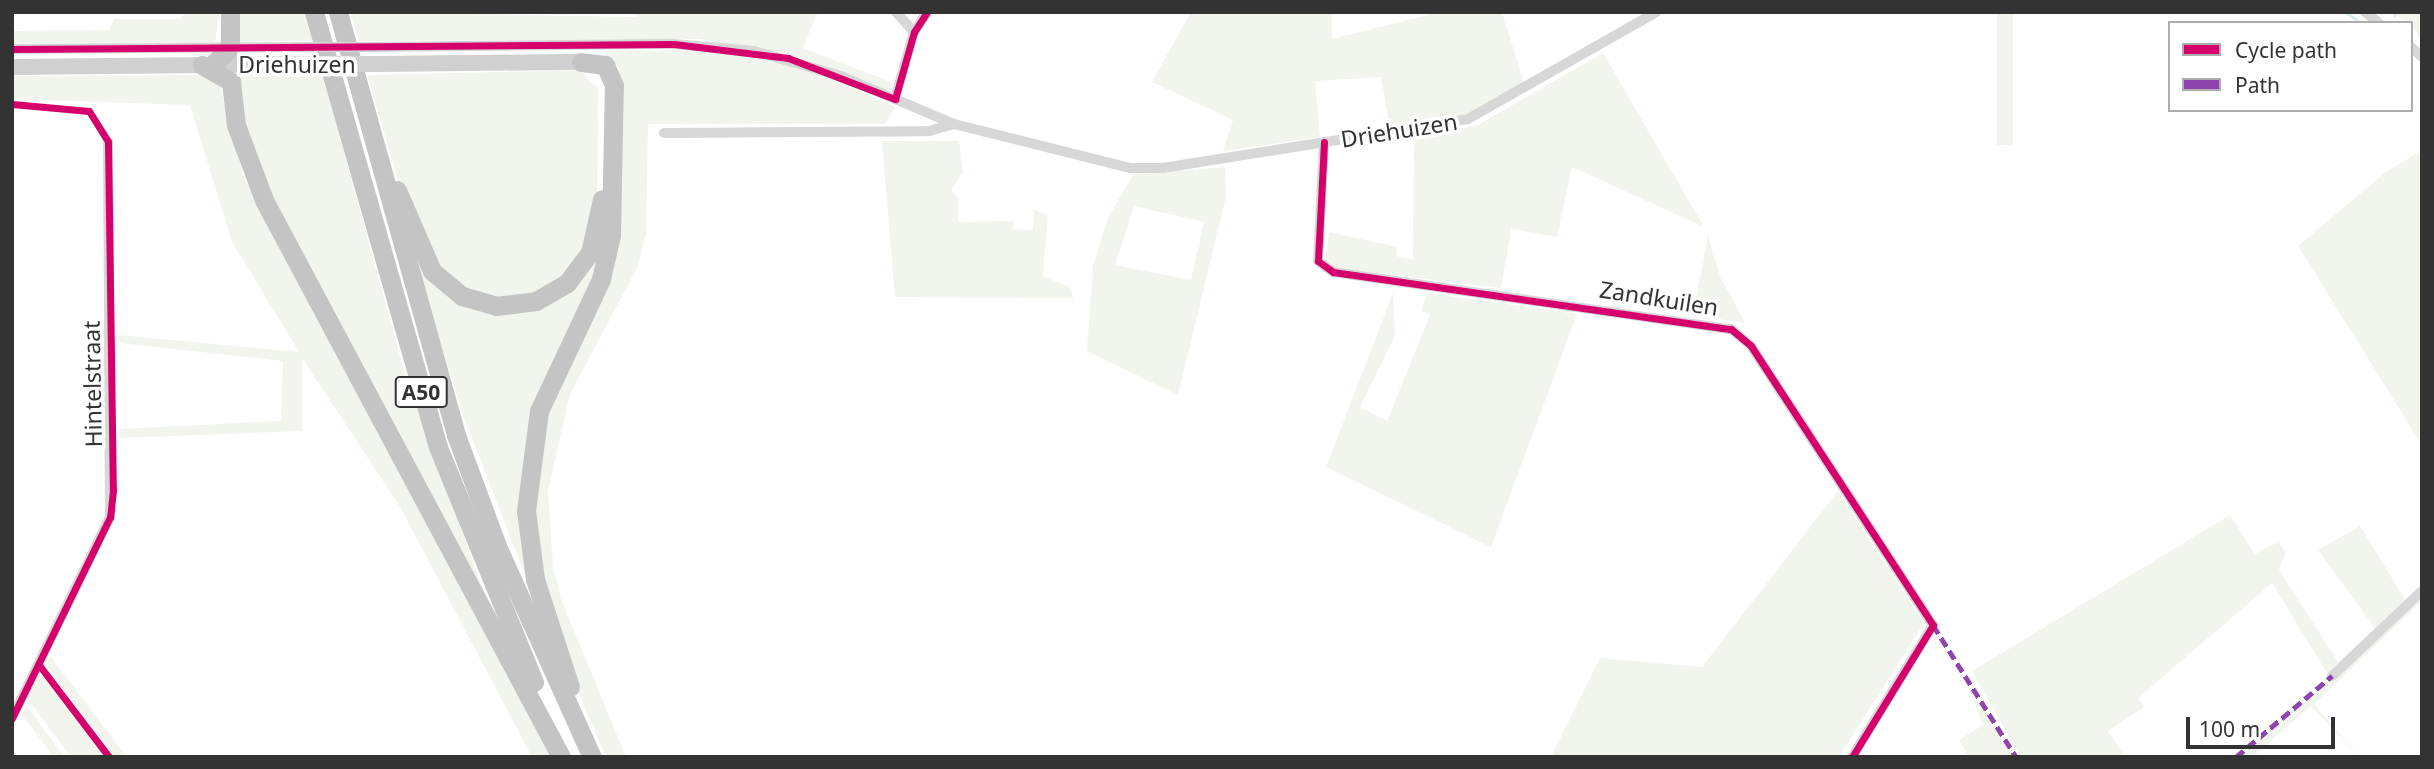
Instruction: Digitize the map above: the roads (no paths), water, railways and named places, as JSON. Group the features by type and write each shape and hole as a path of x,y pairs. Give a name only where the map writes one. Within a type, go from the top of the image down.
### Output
{"highway":[{"path":"207,65 230,48 230,12"},
{"name":"A50","path":"314,12 438,447 569,757"},
{"name":"A50","path":"341,21 417,248 453,291 496,306 525,304 557,290 580,269 596,237 602,80 581,62"},
{"name":"A50","path":"341,21 456,435 588,749"},
{"name":"A50","path":"581,62 605,65 614,81 613,225 601,279 539,411 526,511 537,587 588,749"},
{"name":"A50","path":"207,65 231,82 240,138 264,200 561,757"}],"main road":[{"name":"Driehuizen","path":"12,67 581,62"}],"street":[{"path":"897,12 914,32"},
{"path":"895,99 914,32 927,12"},
{"name":"Driehuizen","path":"12,49 724,48 788,58 954,124 1130,168 1324,142 1468,119 1656,12"},
{"name":"Driehuizen","path":"664,133 929,131 954,124"},
{"name":"Hintelstraat","path":"12,718 110,517 108,142"},
{"name":"Zandkuilen","path":"1324,142 1318,261 1333,272 1731,329 1751,346 1933,625 1853,757"},
{"path":"2332,676 2422,591"}],"waterway":[{"path":"2346,12 2358,21"},
{"path":"2394,16 2397,12"}]}
